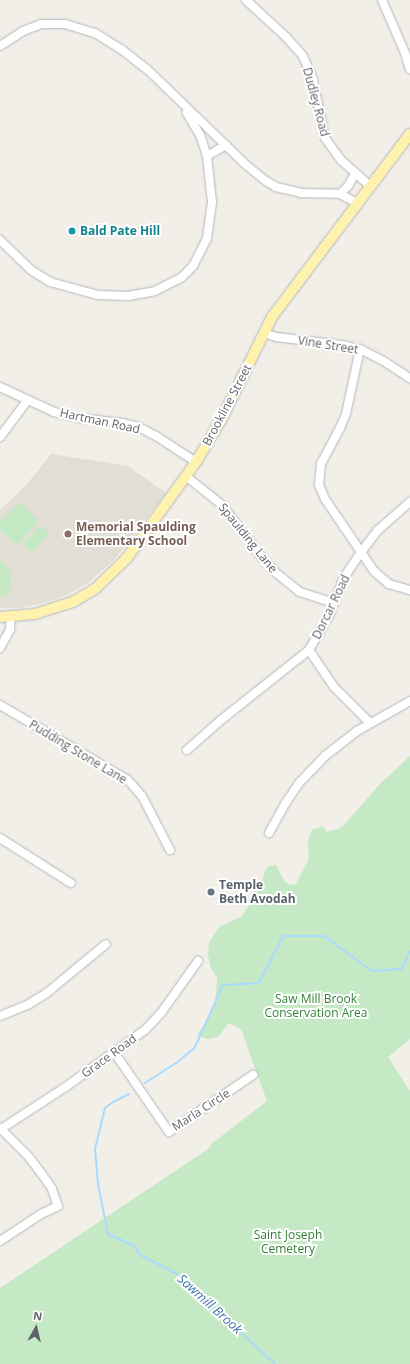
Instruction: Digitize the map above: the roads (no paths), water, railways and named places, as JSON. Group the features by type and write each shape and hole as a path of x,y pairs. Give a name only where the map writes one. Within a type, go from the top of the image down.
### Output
{"main road":[{"name":"Brookline Street","path":"0,617 35,614 73,602 96,588 127,558 187,477 221,420 272,317 359,204 370,186 410,134"}],"street":[{"name":"Dudley Road","path":"246,0 286,37 303,56 313,80 325,138 330,148 355,174 370,186"},
{"path":"382,0 405,53 410,69"},
{"path":"0,46 23,31 41,24 64,24 83,28 121,49 147,69 256,173 276,187 301,193 340,194 359,204"},
{"path":"0,240 31,270 50,282 98,296 128,296 155,291 182,277 193,266 207,238 212,202 207,156 200,136 193,121 174,95"},
{"path":"207,156 226,145"},
{"path":"340,194 348,186 355,174"},
{"name":"Vine Street","path":"264,333 276,337 342,345 360,349 380,358 410,378"},
{"path":"360,349 346,414 323,458 319,473 320,485 325,498 362,550 374,570 389,584 410,590"},
{"name":"Hartman Road","path":"0,387 27,401 54,412 79,418 139,427 156,436 196,462"},
{"path":"0,437 27,401"},
{"name":"Spaulding Lane","path":"187,477 208,492 222,505 259,554 275,572 300,592 334,603"},
{"name":"Dorcar Road","path":"187,750 221,720 309,650 321,631 343,579 362,550 378,530 410,502"},
{"path":"0,648 10,630 11,616"},
{"path":"309,650 334,687 370,723"},
{"path":"268,833 300,782 325,756 370,723 410,701"},
{"name":"Pudding Stone Lane","path":"0,705 128,780 142,796 170,850"},
{"path":"0,838 71,883"},
{"path":"0,1016 29,1004 48,992 106,944"},
{"name":"Grace Road","path":"0,1129 145,1030 161,1013 198,962"},
{"name":"Marla Circle","path":"114,1052 169,1132 253,1075"},
{"path":"0,1129 28,1157 52,1189 58,1206 41,1214 0,1241"}],"waterway":[{"name":"Sawmill Brook","path":"145,1083 179,1061 195,1047 223,985 259,983 283,936 324,936 372,971 401,969 410,951"},
{"name":"Sawmill Brook","path":"129,1094 105,1108 95,1149 98,1184 108,1234 133,1245 142,1256 174,1272 275,1364"}],"place":[{"name":"Bald Pate Hill","path":"72,231"},
{"name":"Memorial Spaulding Elementary School","path":"68,534"},
{"name":"Temple Beth Avodah","path":"211,892"}],"park label":[{"name":"Saw Mill Brook Conservation Area","path":"316,1006"},
{"name":"Saint Joseph Cemetery","path":"288,1242"}]}
